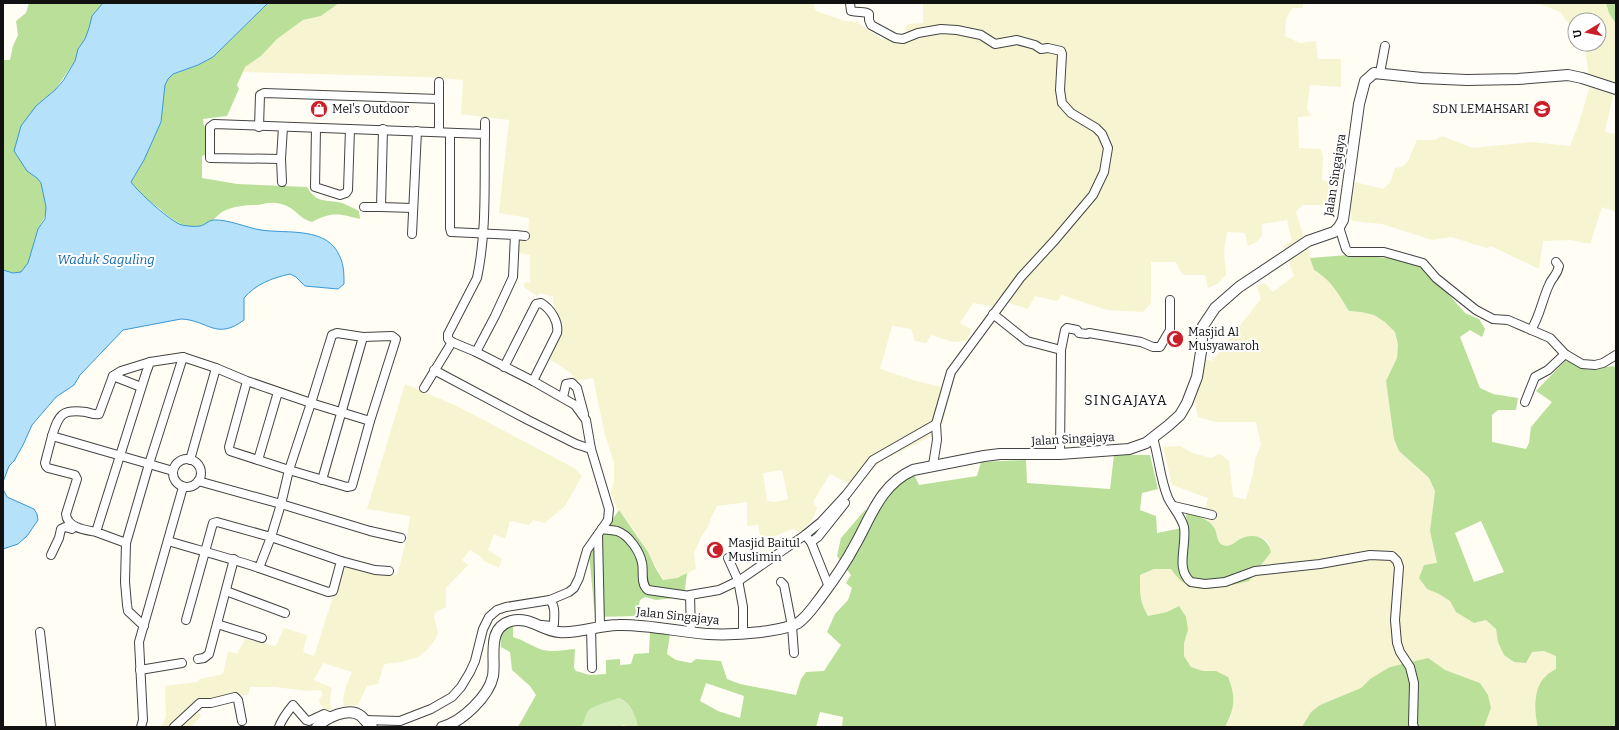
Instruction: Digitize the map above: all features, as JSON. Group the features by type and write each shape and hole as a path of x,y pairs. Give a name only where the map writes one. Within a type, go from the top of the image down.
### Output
{"street":[{"path":"850,3 851,11 859,13 866,12 870,14 869,20 871,25 895,38 903,39 918,33 941,29 957,30 981,35 995,44 1017,40 1035,45 1041,49 1048,48 1061,51 1060,90 1062,103 1071,113 1096,128 1102,134 1108,148 1104,172 1093,195 1021,278 951,372 936,424 937,440 933,465"},
{"path":"1384,46 1380,73 1422,78 1467,80 1518,79 1568,75 1616,89"},
{"name":"Jalan Singajaya","path":"442,727 458,721 480,700 490,685 493,674 493,644 499,629 511,621 527,620 555,632 596,627 640,625 708,634 743,634 777,630 792,626 803,618 829,587 856,544 864,526 887,489 905,473 933,465 1000,454 1060,454 1129,449 1146,444 1175,419 1187,403 1196,377 1201,352 1203,326 1220,303 1239,287 1308,241 1334,232 1339,227 1343,220 1359,104 1365,81 1374,73 1380,73"},
{"path":"439,132 440,82"},
{"path":"259,127 260,95 264,93 439,99"},
{"path":"485,122 483,234 477,278 448,336 452,342 476,352 563,397 575,405 586,420"},
{"path":"281,159 210,158 210,127 211,125 350,128 485,134"},
{"path":"282,182 281,159 283,127"},
{"path":"316,128 315,187 340,195 346,193 348,190 350,128"},
{"path":"381,206 383,129"},
{"path":"412,234 417,131"},
{"path":"450,133 450,230 454,233 525,236"},
{"path":"364,207 381,206 413,208"},
{"path":"1339,227 1346,249 1349,252 1384,252 1423,263 1436,278 1476,310 1493,319 1508,320 1550,338 1565,354 1582,364 1591,365 1603,363 1616,356"},
{"path":"476,352 513,277 515,236"},
{"path":"1531,330 1538,318 1542,301 1550,283 1557,274 1558,266 1556,262"},
{"path":"1060,454 1061,350 1065,332 1068,328 1078,330 1082,334 1090,333 1141,342 1153,347 1160,347 1170,330 1170,300"},
{"path":"504,367 536,304 541,303 545,305 555,319 558,327 557,333 534,381"},
{"path":"993,314 1027,341 1061,350"},
{"path":"247,381 229,449 231,452 258,460 289,470 322,480 347,487 353,485 370,421 396,340 392,336 363,337 337,333 332,334 289,470 271,537 259,568"},
{"path":"322,480 363,337"},
{"path":"424,388 452,342"},
{"path":"1525,402 1535,377 1548,370 1565,354"},
{"path":"126,543 74,526 67,520 66,514 77,479 75,475 48,468 45,463 57,420 63,413 77,411 99,414 113,376 121,371 150,362 183,357 278,392 370,421"},
{"path":"144,626 128,611 125,582 126,543 183,357"},
{"path":"96,532 150,362"},
{"path":"190,460 216,368"},
{"path":"434,370 542,427 576,444 591,449"},
{"path":"113,376 141,387"},
{"path":"364,720 400,721 431,710 452,697 461,687 470,672 475,661 483,629 489,617 497,610 506,607 550,600 569,592 574,588 583,567 587,550 608,520 609,509 591,449 586,420 577,388 572,383 566,384 563,397"},
{"path":"258,460 278,392"},
{"path":"600,532 618,531 624,535 639,552 642,563 643,582 645,588 648,590 690,596 719,590 738,580 806,535 821,522 846,495 873,460 936,424"},
{"path":"52,436 173,471"},
{"path":"1153,438 1168,498 1174,506 1184,526 1185,540 1182,560 1184,574 1191,582 1204,584 1225,582 1255,571 1320,564 1370,555 1392,556 1397,561 1399,567 1395,620 1397,643 1400,652 1412,674 1415,698 1414,727"},
{"path":"190,460 197,464 200,472 198,481 193,486 183,487 174,479 173,471 174,466 181,461 190,460"},
{"path":"198,481 370,531 401,538"},
{"path":"141,727 143,720 139,642 183,487"},
{"path":"811,542 818,537 846,500"},
{"path":"1174,506 1212,515"},
{"path":"186,620 211,527 213,523 217,522 271,537 341,561 375,570 389,571"},
{"path":"51,554 59,538 61,529 65,527 72,529 74,526"},
{"path":"592,668 596,627 600,532"},
{"path":"806,535 811,542 829,587"},
{"path":"168,541 205,553 234,560 331,592 333,591 341,561"},
{"path":"728,558 738,580 743,608 743,634"},
{"path":"198,659 204,658 209,654 234,560"},
{"path":"781,582 784,585 792,626 794,653"},
{"path":"226,591 285,613"},
{"path":"690,596 690,632"},
{"path":"541,626 552,626 554,624 554,608 550,600"},
{"path":"217,624 262,638"},
{"path":"40,632 51,727"},
{"path":"140,670 182,663"},
{"path":"174,727 200,703 212,703 235,697 238,700 242,720"},
{"path":"279,727 281,721 286,717 288,711 293,705 298,708 306,720 310,721 324,714 331,717"},
{"path":"317,727 331,717 350,713 360,716 372,727"}],"shaded area":[{"path":"339,3 813,3 816,11 845,21 857,22 883,40 887,37 908,38 905,29 908,24 923,23 923,3 1303,3 1303,8 1292,8 1286,19 1285,36 1300,43 1316,41 1318,59 1341,59 1341,87 1310,85 1307,109 1311,116 1298,117 1299,148 1321,149 1323,156 1322,180 1337,183 1333,205 1302,205 1296,212 1314,270 1325,277 1335,287 1349,311 1374,315 1385,322 1395,332 1398,345 1397,358 1386,381 1399,451 1429,479 1435,491 1430,531 1437,564 1424,565 1419,578 1427,589 1450,601 1474,623 1486,620 1496,629 1498,642 1532,652 1544,651 1557,656 1556,669 1545,676 1538,727 1484,727 1491,708 1480,683 1445,670 1427,658 1370,679 1361,688 1320,705 1311,712 1302,727 1225,727 1231,716 1216,671 1203,671 1191,667 1184,656 1184,643 1188,630 1167,612 1148,616 1141,605 1140,575 1154,569 1171,569 1184,583 1270,545 1266,540 1260,537 1241,538 1230,546 1223,545 1218,541 1214,528 1203,517 1208,498 1172,485 1163,447 1180,446 1193,453 1211,458 1220,454 1229,461 1233,497 1246,499 1253,474 1255,459 1261,445 1256,422 1216,422 1198,417 1194,397 1205,359 1212,361 1261,299 1257,287 1265,283 1273,292 1294,276 1283,246 1292,241 1287,220 1262,224 1262,236 1255,243 1248,246 1245,233 1227,232 1224,252 1226,275 1217,284 1208,288 1205,275 1184,275 1180,271 1176,262 1151,262 1151,303 1143,312 1107,310 1062,295 1057,301 1035,296 1028,309 998,299 993,306 973,303 960,323 972,330 966,341 953,342 931,335 926,343 915,341 911,329 892,326 880,369 916,381 950,389 943,423 928,438 883,460 857,483 850,484 830,474 813,502 817,508 812,521 800,532 793,529 770,538 760,535 758,525 747,526 747,502 717,506 694,553 696,569 677,578 664,580 636,533 617,508 611,493 614,482 614,463 605,435 593,378 575,381 571,373 549,359 563,325 553,304 553,297 540,293 537,296 524,287 524,283 530,282 530,255 519,253 518,237 528,236 529,218 499,213 509,120 461,114 463,80 425,77 243,72 245,67 261,56 277,39 303,20 321,16","holes":["782,470 788,499 775,502 767,501 763,473"]},
{"path":"1537,3 1606,3 1609,13 1616,24 1616,85 1605,130 1608,133 1616,134 1616,212 1602,207 1590,244 1571,240 1543,241 1539,269 1491,246 1487,248 1451,237 1432,240 1382,224 1352,221 1350,209 1355,182 1383,189 1390,183 1395,168 1402,167 1408,161 1417,140 1435,140 1442,136 1473,148 1531,142 1570,146 1579,123 1590,85 1585,52 1607,52 1607,12 1567,12 1567,21 1560,12"},
{"path":"405,384 457,406 574,468 582,476 565,506 545,523 533,520 529,525 510,521 505,539 494,534 488,550 502,559 499,568 484,561 480,556 470,550 462,560 468,565 446,588 446,607 436,612 434,617 438,632 436,638 427,650 418,657 402,662 384,664 378,684 367,686 358,705 344,706 343,700 345,689 352,672 323,663 314,680 332,688 330,699 331,709 327,711 320,704 319,700 322,695 321,690 308,691 275,687 250,687 248,695 231,695 211,700 205,699 197,710 201,716 191,727 161,727 166,717 165,686 198,682 200,679 223,674 228,651 237,654 245,639 276,646 284,628 307,635 303,652 314,656 343,566 397,575 407,538 410,516 367,509"}],"green space":[{"path":"29,3 103,3 92,16 85,39 78,49 75,61 55,90 36,106 14,151 27,171 41,183 45,195 46,207 44,219 41,223 28,263 21,272 13,273 3,270 3,60 10,60 13,46 18,35 16,21 26,13"},
{"path":"268,3 339,3 321,16 303,20 277,39 261,56 245,67 237,85 239,89 227,116 203,119 204,126 206,127 205,155 202,156 202,178 237,184 307,187 314,196 322,200 342,203 359,211 360,219 336,214 325,216 312,222 303,218 288,206 271,203 235,207 222,212 213,220 198,227 191,227 178,223 141,193 131,182 144,160 161,122 165,85 173,74 198,65 213,57"},
{"path":"1606,3 1616,3 1616,24 1609,13"},
{"path":"1348,255 1391,258 1417,264 1437,281 1465,313 1479,319 1485,329 1482,337 1470,330 1460,337 1480,388 1493,394 1518,398 1516,410 1498,410 1492,415 1492,442 1526,449 1529,443 1531,427 1552,402 1536,391 1566,360 1589,370 1613,366 1616,368 1616,727 1538,727 1535,707 1537,693 1542,681 1548,674 1556,669 1556,656 1544,651 1532,652 1526,663 1514,662 1504,655 1498,642 1496,629 1486,620 1474,623 1456,612 1450,601 1427,589 1419,578 1424,565 1437,563 1430,531 1435,491 1429,478 1399,451 1394,439 1386,381 1397,358 1398,345 1395,332 1385,322 1374,315 1349,311 1330,283 1314,270 1310,258","holes":["1481,521 1504,572 1474,582 1455,533"]},
{"path":"1114,455 1150,455 1158,489 1142,493 1140,510 1156,516 1157,533 1187,527 1186,513 1209,522 1215,529 1218,541 1223,545 1230,545 1245,537 1255,536 1263,539 1269,547 1271,552 1249,581 1234,585 1207,589 1191,587 1180,580 1171,569 1154,569 1140,575 1140,591 1145,611 1148,616 1167,612 1179,606 1186,617 1188,630 1184,643 1184,656 1191,667 1203,671 1216,671 1228,677 1231,684 1233,702 1231,714 1225,727 842,727 843,717 820,712 816,727 638,727 634,714 629,706 619,698 589,710 583,724 580,727 518,727 536,695 530,686 512,670 510,652 501,647 500,635 506,627 513,625 513,637 540,649 553,651 575,649 574,668 576,671 590,675 606,674 606,660 620,659 620,665 631,664 634,654 649,653 650,632 670,634 667,654 676,660 691,663 696,659 721,661 727,679 740,684 796,695 801,679 806,672 824,671 841,645 827,632 835,614 848,600 852,588 846,583 851,575 837,556 841,538 865,510 878,512 890,494 905,479 915,476 919,485 977,476 981,462 1026,460 1027,483 1110,489","holes":["706,683 744,696 740,718 718,711 700,701"]},
{"path":"619,510 648,552 663,580 677,578 687,573 684,597 656,600 645,597 640,600 636,616 595,617 589,553"},
{"path":"1428,658 1445,670 1480,683 1488,695 1491,708 1484,727 1302,727 1311,712 1320,705 1361,688 1370,679 1390,667"},
{"path":"618,698 629,706 634,714 638,727 627,727 624,725 619,727 580,727 583,724 589,710"}],"water":[{"name":"Waduk Saguling","path":"103,3 268,3 213,57 198,65 173,74 168,79 165,85 161,122 144,160 131,182 155,206 171,219 182,225 198,226 212,220 219,220 261,230 306,233 326,240 334,247 340,257 344,270 344,284 338,289 305,286 296,277 290,274 265,282 249,293 244,298 244,320 226,329 212,328 190,320 181,319 123,330 80,375 74,385 56,397 32,425 23,445 14,461 9,466 3,482 3,270 13,273 21,272 28,263 38,229 45,219 46,207 41,183 27,171 14,151 21,126 36,106 63,81 75,61 78,49 85,39 92,16"},
{"path":"3,489 7,497 34,509 38,520 27,536 18,544 3,549"}],"place":[{"name":"Mel's Outdoor","path":"319,109"},
{"name":"SDN LEMAHSARI","path":"1542,109"},
{"name":"Masjid Al Musyawaroh","path":"1175,339"},
{"name":"Masjid Baitul Muslimin","path":"715,550"}],"district":[{"name":"SINGAJAYA","path":"1126,400"}]}
